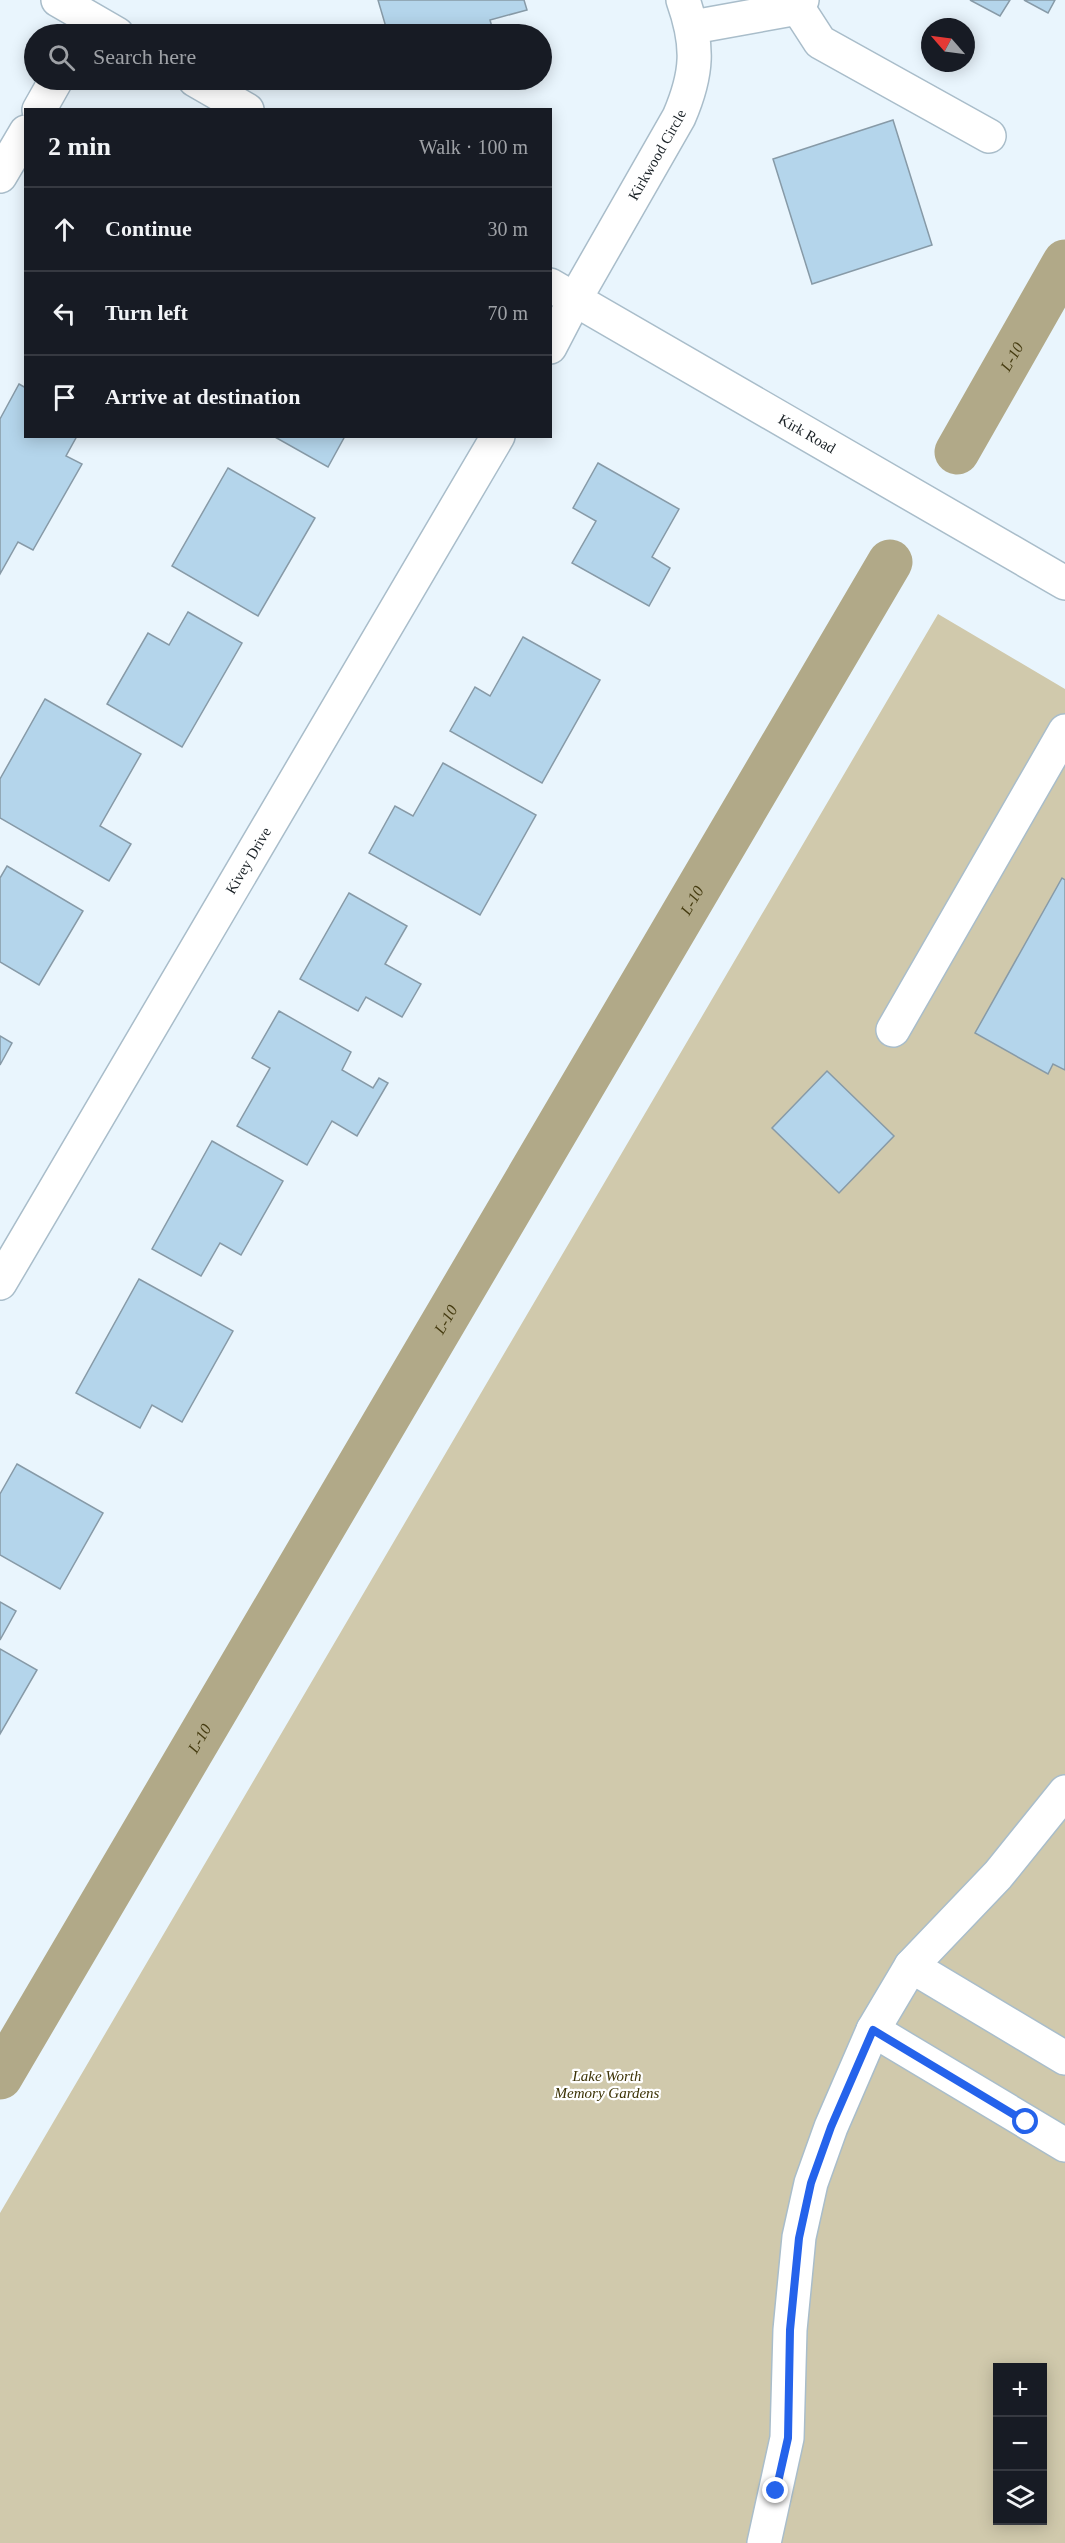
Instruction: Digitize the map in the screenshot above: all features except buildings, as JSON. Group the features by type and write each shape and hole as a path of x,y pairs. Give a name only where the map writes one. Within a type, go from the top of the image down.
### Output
{"street":[{"path":"58,0 89,24"},
{"path":"688,14 800,4 820,42 989,136"},
{"name":"Kirkwood Circle","path":"563,292 680,117 691,89 696,58 688,14"},
{"path":"40,108 50,90"},
{"path":"212,90 244,108"},
{"path":"0,176 24,135"},
{"path":"552,339 563,292"},
{"name":"Kirk Road","path":"563,292 1065,583"},
{"name":"Kivey Drive","path":"0,1283 497,438"},
{"path":"893,1030 1061,748"},
{"path":"764,2543 788,2438 790,2330 799,2238 811,2183 831,2127 873,2030 911,1966 998,1875 1065,1792"},
{"path":"911,1966 1065,2058"},
{"path":"873,2030 1065,2145"}],"green space":[{"name":"Lake Worth Memory Gardens","path":"938,614 1065,689 1065,2543 0,2543 0,2213"}],"waterway":[{"name":"L-10","path":"957,452 1065,262"},
{"name":"L-10","path":"0,2077 890,562"}],"route":[{"path":"776,2491 788,2438 790,2330 799,2238 811,2183 849,2082 873,2030 1026,2122"}]}
